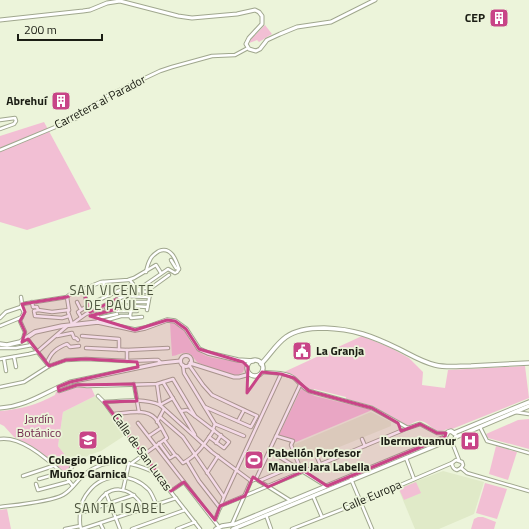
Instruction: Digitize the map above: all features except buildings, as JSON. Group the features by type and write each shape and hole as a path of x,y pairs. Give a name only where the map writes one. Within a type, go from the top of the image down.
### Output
{"main road":[{"path":"0,344 15,344 22,342 35,332 70,325 98,322 135,330 167,320 175,321 186,329 199,349 208,353 240,360 258,361 262,366 262,372 256,376 250,374 246,364 240,360"},
{"path":"261,364 286,337 300,331 317,328 342,329 359,332 378,339 422,361 434,365 451,367 529,363"},
{"path":"248,367 253,361"},
{"path":"234,528 326,486 450,442 455,434 529,402"},
{"path":"218,528 234,528 313,496 446,435 449,431 455,434 480,426 529,406"},
{"path":"446,435 450,442"}],"street":[{"path":"0,20 83,11 107,3 120,1 178,16 192,18 237,14 255,10 259,12 263,20 262,24 246,44 248,48 253,51 258,50 267,40 280,34 297,27 331,22 375,0"},
{"name":"Carretera al Parador","path":"0,150 77,118 108,96 172,66 212,56 235,55 248,48"},
{"path":"0,120 14,118 16,121 12,125 0,129"},
{"path":"146,272 152,256 161,250 166,249 174,256 179,269"},
{"path":"171,260 176,268 179,269"},
{"path":"0,318 6,312 32,302 67,297 83,289 103,282 130,280 156,265 161,273"},
{"path":"0,359 37,352 81,317 142,288 168,269 175,273 179,269"},
{"path":"135,291 150,290 169,275"},
{"path":"130,280 135,291"},
{"path":"103,282 109,296"},
{"path":"81,317 78,312 82,309 133,284"},
{"path":"142,288 150,290"},
{"path":"83,289 88,306"},
{"path":"98,322 98,318 117,310 132,307 147,309 150,290"},
{"path":"123,296 149,297"},
{"path":"67,297 70,325"},
{"path":"21,298 24,312 20,321 25,332 22,342"},
{"path":"117,300 148,302"},
{"path":"117,300 117,310"},
{"path":"32,302 32,307 37,307 38,310 60,312 69,310"},
{"path":"77,302 82,309"},
{"path":"130,316 133,302"},
{"path":"106,308 131,312 137,311"},
{"path":"38,310 34,311 35,316 62,318 69,316"},
{"path":"117,310 130,316 131,318 142,317"},
{"path":"98,322 117,310"},
{"path":"0,326 22,317"},
{"path":"56,336 72,333 74,338 78,340"},
{"path":"82,336 119,339 119,350"},
{"path":"27,338 49,366"},
{"path":"47,362 52,353 58,347 67,344 70,347 79,346"},
{"path":"0,348 16,348 32,345"},
{"path":"86,348 119,350 168,348"},
{"path":"127,350 127,361"},
{"path":"180,361 182,356 188,356 190,358 190,364 203,386 212,395 256,416 251,427 205,407"},
{"path":"14,357 16,367"},
{"path":"4,359 6,371"},
{"path":"0,387 24,382 49,366 66,360 158,360 161,363"},
{"path":"0,408 28,402 70,382 161,363 180,361"},
{"path":"180,361 183,365 184,374 216,424 244,436"},
{"path":"183,365 187,366 190,364 239,378 250,374"},
{"path":"262,372 281,374 294,378 309,392 372,408 408,428"},
{"path":"215,520 224,497 281,374"},
{"path":"58,387 59,391 77,385 156,384 173,379 195,416"},
{"path":"163,382 198,439"},
{"path":"134,384 139,412"},
{"path":"156,384 160,406"},
{"path":"258,480 276,436 300,385"},
{"name":"Calle de San Lucas","path":"98,396 114,414 156,473 200,529"},
{"path":"160,406 173,398"},
{"path":"104,402 137,400 153,402 164,409 204,445 251,481 258,480 294,466"},
{"path":"157,422 164,409"},
{"path":"181,411 187,410 229,442 224,448 209,437"},
{"path":"238,421 244,410"},
{"path":"114,414 139,412 147,413 154,417 167,438 132,463"},
{"path":"514,412 529,414"},
{"path":"160,417 183,437 224,497"},
{"path":"138,423 215,520 218,528"},
{"path":"395,433 399,429 398,423"},
{"path":"164,440 183,463 195,455 204,445 214,430 216,424"},
{"path":"220,507 320,464 420,424 437,433 446,435"},
{"path":"480,426 487,441 529,453"},
{"path":"149,436 161,428"},
{"path":"216,443 221,435"},
{"path":"276,436 293,441 291,445 299,465"},
{"path":"0,439 9,438 33,449 66,477 68,482 73,486"},
{"path":"362,439 365,446"},
{"path":"450,442 462,464 461,468 466,473 529,491"},
{"path":"159,443 170,458 175,454"},
{"path":"270,451 326,486"},
{"path":"207,473 218,456"},
{"path":"317,458 320,464"},
{"path":"406,458 414,479"},
{"path":"459,460 454,461 452,466 457,470 461,468"},
{"path":"187,461 199,481 220,507"},
{"path":"0,507 62,496 69,491 85,474 102,464 116,462 132,463 156,473"},
{"path":"124,490 129,463"},
{"name":"Calle Europa","path":"292,529 361,502 452,463"},
{"path":"66,477 72,465"},
{"path":"24,476 53,466"},
{"path":"39,479 60,472"},
{"path":"81,528 79,510 84,498 92,487 101,481 114,477 126,477 132,479 150,491 156,504"},
{"path":"351,478 372,529"},
{"path":"258,480 292,501"},
{"path":"234,528 251,481"},
{"path":"36,484 38,490 68,482"},
{"path":"171,492 184,482"},
{"path":"95,508 106,493 113,490 124,490 134,495 144,508"},
{"path":"106,493 120,529"},
{"path":"80,513 134,495"},
{"path":"313,496 322,517"},
{"path":"65,529 81,528 100,523 176,498"},
{"path":"132,529 185,510"},
{"path":"266,515 271,529"},
{"path":"177,529 195,522"},
{"path":"100,523 103,529"}],"highlighted area":[{"path":"83,289 90,312 117,299 117,309 90,316 135,330 167,320 175,321 186,329 199,349 243,362 248,367 247,393 262,372 281,374 294,378 309,391 372,408 398,423 401,431 420,424 437,433 446,433 445,437 327,486 304,471 268,487 253,477 245,496 220,506 215,520 184,482 171,491 104,402 137,401 134,384 77,385 59,391 58,387 70,382 138,367 137,362 86,359 66,360 49,366 28,339 22,342 25,332 20,321 25,312 22,304 67,297"}],"shaded area":[{"name":"Colegio Público Muñoz Garnica","path":"95,396 106,407 114,418 114,421 118,422 127,434 101,451 89,455 77,463 67,474 66,473 72,464 58,446 63,412"},
{"path":"371,412 391,422 391,426 300,463 293,445"},
{"path":"443,471 484,482 474,514 439,529 415,529 398,488"}],"green space":[{"path":"265,25 272,34 259,42 257,40 249,43 250,40"},
{"path":"44,122 91,209 27,230 0,222 0,136"},
{"path":"170,323 181,327 198,351 214,358 243,364 245,367 243,372 238,375 232,375 211,368 197,362 189,353 172,356"},
{"path":"362,336 391,348 409,358 423,372 422,385 445,388 448,370 525,366 529,398 452,429 439,431 421,421 408,426 402,424 373,406 314,389 313,391 308,389 297,378 284,372"},
{"name":"Jardín Botánico","path":"79,386 91,387 95,396 63,412 58,446 72,464 66,473 33,447 14,437 4,426 0,424 0,411 29,406 55,395 56,392 62,392"},
{"path":"301,389 315,396 372,410 296,442 279,435"},
{"path":"529,419 529,449 488,438 486,434 518,420"},
{"path":"496,446 517,452 508,480 489,474"},
{"path":"416,482 421,493 404,500 399,489"},
{"path":"485,483 507,489 497,519 476,513"},
{"path":"7,509 11,529 0,529 0,510"},
{"path":"483,517 496,522 494,529 471,529 474,519"}],"place":[{"name":"CEP","path":"499,18"},
{"name":"Abrehuí","path":"61,101"},
{"name":"La Granja","path":"302,351"},
{"name":"Colegio Público Muñoz Garnica","path":"88,440"},
{"name":"Ibermutuamur","path":"470,441"},
{"name":"Pabellón Profesor Manuel Jara Labella","path":"254,460"}],"district":[{"name":"SAN VICENTE DE PAÚL","path":"112,298"},
{"name":"SANTA ISABEL","path":"120,508"}]}
